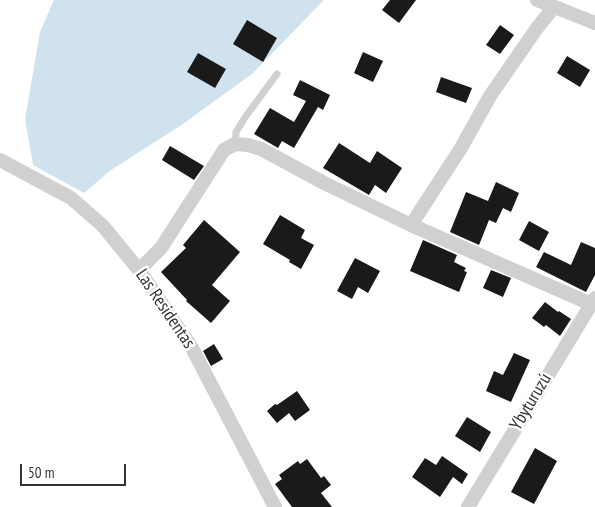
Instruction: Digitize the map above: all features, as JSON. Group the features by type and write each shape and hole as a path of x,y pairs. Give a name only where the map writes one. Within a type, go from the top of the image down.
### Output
{"street":[{"path":"537,0 595,23"},
{"path":"411,225 461,148 490,96 537,28 554,7"},
{"path":"139,270 161,248 224,150 235,144 261,149 326,184 411,225 593,301"},
{"name":"Las Residentas","path":"0,160 71,198 103,226 139,270 192,348 275,507"},
{"name":"Ybyturuzú","path":"468,507 593,301"}],"lane":[{"path":"235,144 236,132 277,74"}],"water":[{"path":"54,0 324,0 252,74 180,126 111,170 84,193 33,165 25,119 40,32"}],"building":[{"path":"390,0 416,0 399,23 382,10"},
{"path":"247,20 277,38 263,62 233,44"},
{"path":"500,25 514,35 500,54 486,45"},
{"path":"363,52 383,61 373,82 354,73"},
{"path":"198,53 226,69 215,88 187,72"},
{"path":"567,56 590,70 580,87 557,73"},
{"path":"441,77 472,88 466,103 436,92"},
{"path":"300,80 330,95 323,110 318,107 294,148 282,141 278,148 254,134 270,108 294,122 306,101 293,95"},
{"path":"339,143 370,163 377,151 402,168 386,193 375,185 369,195 323,168"},
{"path":"170,146 204,166 194,180 162,160"},
{"path":"496,182 519,193 511,212 503,208 496,223 489,220 479,245 450,232 466,192 488,201"},
{"path":"280,215 305,230 301,238 314,245 301,269 263,244"},
{"path":"204,220 240,252 212,285 230,301 211,323 186,301 161,272 186,248 183,245"},
{"path":"529,221 549,232 539,251 519,240"},
{"path":"423,240 457,255 454,262 466,268 464,271 467,272 459,292 410,271"},
{"path":"581,242 595,248 595,275 586,292 536,267 544,252 571,265"},
{"path":"355,258 380,271 368,293 358,287 352,299 337,291"},
{"path":"491,270 511,278 503,297 483,288"},
{"path":"545,302 571,319 560,336 546,325 544,327 532,318"},
{"path":"214,344 223,359 211,366 203,351"},
{"path":"514,353 530,360 511,402 486,391 494,371 503,375"},
{"path":"297,391 310,410 295,421 289,413 277,423 267,411"},
{"path":"467,417 491,432 480,452 455,436"},
{"path":"535,448 557,461 534,504 511,492"},
{"path":"442,456 468,474 462,484 453,477 440,497 412,477 425,458 436,465"},
{"path":"307,459 321,478 324,476 331,485 321,493 332,507 292,507 275,484 282,479 279,475 298,461 300,464"}]}
